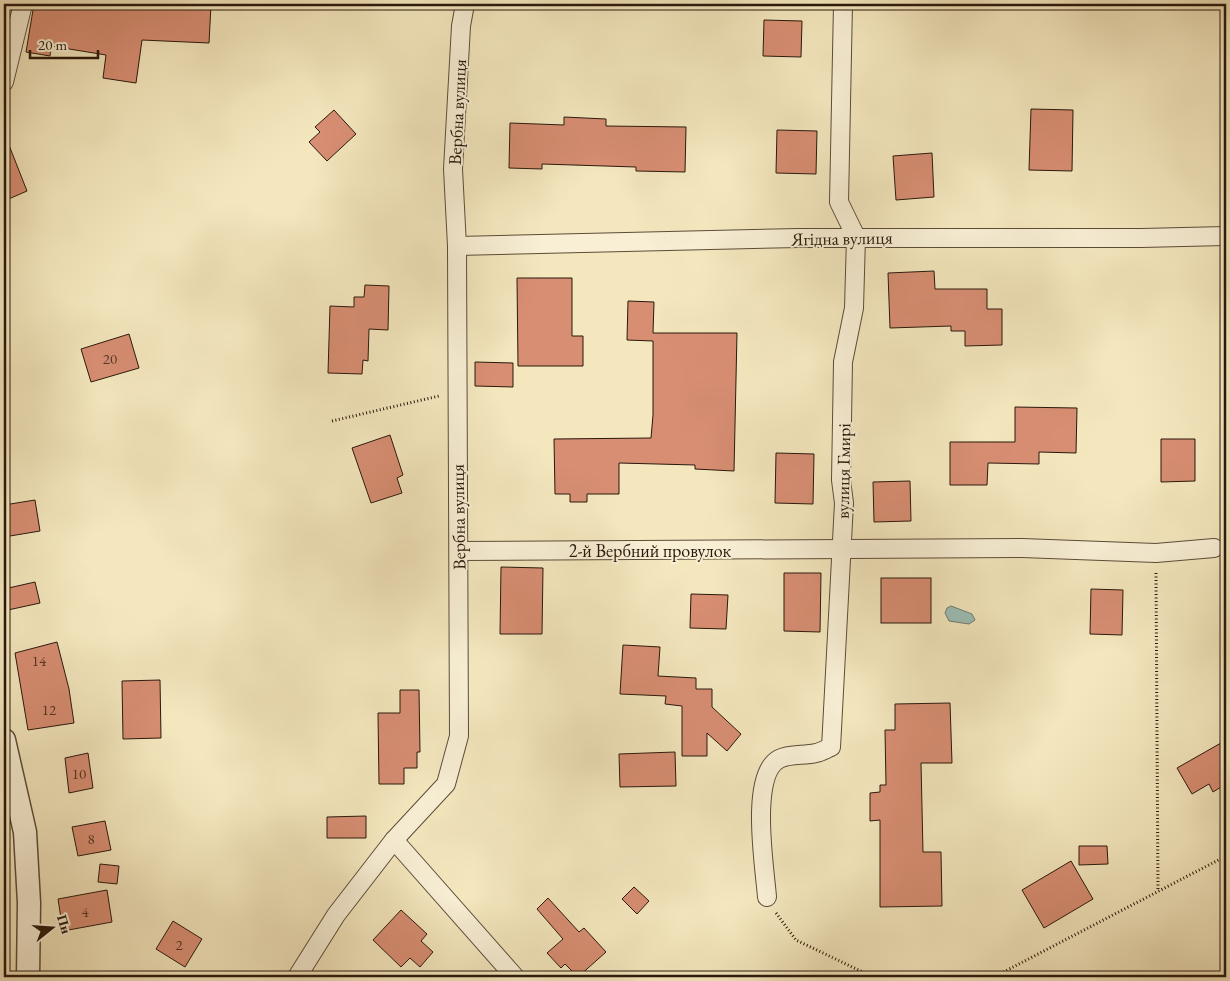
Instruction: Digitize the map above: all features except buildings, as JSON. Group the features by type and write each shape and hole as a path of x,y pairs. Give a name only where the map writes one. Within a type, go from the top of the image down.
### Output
{"street":[{"path":"4,82 23,4"},
{"name":"Вербна вулиця","path":"297,977 336,915 394,840 446,784 459,736 459,551 456,392 457,246 453,169 465,4"},
{"name":"вулиця Гмирі","path":"767,897 761,829 764,786 768,770 778,760 816,753 831,747 844,503 841,480 843,362 854,308 856,237 838,202 843,4"},
{"name":"Ягідна вулиця","path":"457,246 856,237 1141,238 1226,236"},
{"name":"2-й Вербний провулок","path":"459,551 1022,548 1156,553 1214,548"},
{"path":"4,740 25,832 29,903 28,977"},
{"path":"394,840 515,977"}],"path":[{"path":"332,421 456,392"},
{"path":"1156,553 1158,891"},
{"path":"994,977 1226,856"},
{"path":"767,897 779,919 796,940 873,977"}],"water":[{"path":"951,606 972,614 975,620 969,624 949,621 945,613 947,608"}]}
